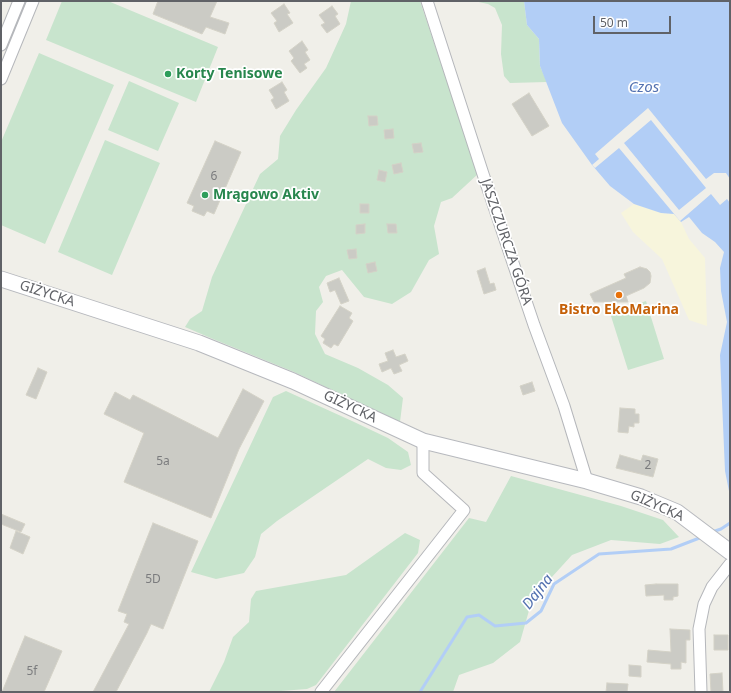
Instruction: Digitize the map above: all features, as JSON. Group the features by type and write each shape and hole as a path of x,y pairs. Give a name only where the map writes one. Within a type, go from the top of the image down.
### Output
{"street":[{"path":"1,45 19,1"},
{"path":"1,79 33,1"},
{"name":"JASZCZURCZA GÓRA","path":"427,1 534,325 564,406 587,481"},
{"name":"GIŻYCKA","path":"1,278 199,343 293,381 423,441 587,481 641,497 677,512 730,552"},
{"path":"321,692 464,510 423,473 423,441"},
{"path":"701,692 699,629 704,604 712,587 730,564"}],"green space":[{"name":"Korty Tenisowe","path":"62,1 108,1 218,47 196,102 46,40"},
{"path":"351,1 420,1 478,174 452,198 441,202 434,226 439,254 429,260 411,292 392,304 364,297 342,270 326,276 319,287 323,302 316,311 315,334 325,354 358,368 388,385 403,398 400,422 294,372 185,327 190,319 202,311 212,277 260,174 278,159 280,136 296,110 326,68 346,24"},
{"path":"474,1 524,1 527,25 539,39 540,66 547,82 510,83 504,76 501,54 502,25 495,8 488,4"},
{"path":"39,53 114,85 45,244 1,225 1,142"},
{"path":"129,81 179,103 158,151 108,130"},
{"path":"105,140 160,163 112,275 58,252"},
{"path":"646,301 664,359 628,370 610,313"},
{"path":"286,391 388,438 408,452 411,465 401,470 386,468 368,459 277,521 261,534 255,557 244,573 216,579 191,572 273,397"},
{"path":"511,476 621,506 663,520 679,537 660,544 611,540 572,555 551,578 530,607 520,642 493,663 459,675 453,692 334,692 469,518 486,522"},
{"path":"405,533 420,540 418,553 316,685 307,689 279,692 209,692 224,662 233,637 249,622 251,599 256,591 346,575"}],"sand":[{"path":"634,204 661,213 674,214 681,222 689,239 705,258 707,326 689,320 662,259 633,232 621,213"}],"water":[{"name":"Czos","path":"524,1 730,1 730,496 725,471 720,355 727,322 721,291 720,268 724,252 715,242 702,233 689,217 681,222 674,214 661,213 634,204 610,186 592,165 562,123 540,66 539,39 527,25"}],"pier":[{"path":"648,108 706,179 714,173 726,173 730,179 730,203 727,199 720,205 711,194 680,221 619,148 595,168 592,165 599,159 595,154","holes":["651,120 706,188 679,210 624,143"]}],"building":[{"path":"158,1 217,1 210,17 229,23 225,34 206,27 202,34 153,14"},
{"path":"284,4 290,13 287,14 293,23 279,32 274,23 277,21 271,13"},
{"path":"332,6 338,14 335,16 340,24 327,33 321,25 325,23 319,15"},
{"path":"302,41 308,50 305,52 310,60 304,64 307,68 300,73 291,61 294,58 289,51"},
{"path":"282,82 287,90 284,92 289,101 276,109 271,100 274,98 269,90"},
{"path":"529,93 549,126 532,136 512,104"},
{"path":"368,116 377,116 378,125 369,126"},
{"path":"393,129 394,138 385,139 384,130"},
{"path":"215,141 241,152 214,214 207,211 204,216 192,211 194,206 187,203"},
{"path":"421,143 423,152 414,153 412,144"},
{"path":"401,163 403,172 394,174 392,165"},
{"path":"379,170 387,172 385,182 377,180"},
{"path":"360,204 369,204 369,213 360,213"},
{"path":"365,224 365,233 356,234 356,225"},
{"path":"387,224 396,224 397,233 388,233"},
{"path":"356,249 357,258 349,259 347,250"},
{"path":"375,262 377,271 368,273 366,264"},
{"path":"640,267 647,269 650,272 650,283 644,288 626,296 628,302 594,302 590,294 626,278 624,274"},
{"path":"485,268 490,284 494,283 496,290 484,294 477,271"},
{"path":"339,278 349,301 341,304 335,290 330,292 327,283"},
{"path":"340,306 352,313 349,318 353,321 338,346 334,344 331,348 323,343 325,339 321,336"},
{"path":"393,350 396,357 405,354 408,361 399,365 402,371 394,374 391,368 382,372 379,364 388,361 385,353"},
{"path":"38,368 47,372 36,399 26,395"},
{"path":"532,382 535,391 523,395 520,386"},
{"path":"243,389 264,401 239,449 211,518 124,482 144,433 104,414 115,392 130,400 133,395 218,438"},
{"path":"620,408 635,409 635,414 639,414 639,423 634,423 634,427 629,426 628,433 618,432"},
{"path":"620,455 641,461 643,455 658,459 653,477 616,468"},
{"path":"1,514 25,524 21,532 1,524"},
{"path":"153,523 198,541 163,629 151,624 116,692 93,692 129,624 124,622 127,614 118,611"},
{"path":"16,531 30,537 23,554 10,548"},
{"path":"678,584 678,596 673,597 673,600 664,600 664,595 646,596 645,585"},
{"path":"670,629 690,630 690,640 686,640 686,663 681,662 681,669 671,669 671,664 647,662 648,650 671,652"},
{"path":"714,635 728,635 728,650 714,650"},
{"path":"25,636 62,651 44,692 2,692"},
{"path":"629,665 641,666 641,677 629,676"},
{"path":"722,673 723,692 711,692 710,674"},
{"path":"607,683 628,684 627,692 606,692"}],"waterway":[{"name":"Dajna","path":"712,532 721,529 730,523"},
{"name":"Dajna","path":"420,692 467,617 479,615 495,626 526,623 541,611 554,584 599,554 671,549 702,537"}],"place":[{"name":"Korty Tenisowe","path":"168,74"},
{"name":"Mrągowo Aktiv","path":"205,195"},
{"name":"Bistro EkoMarina","path":"619,295"}]}
